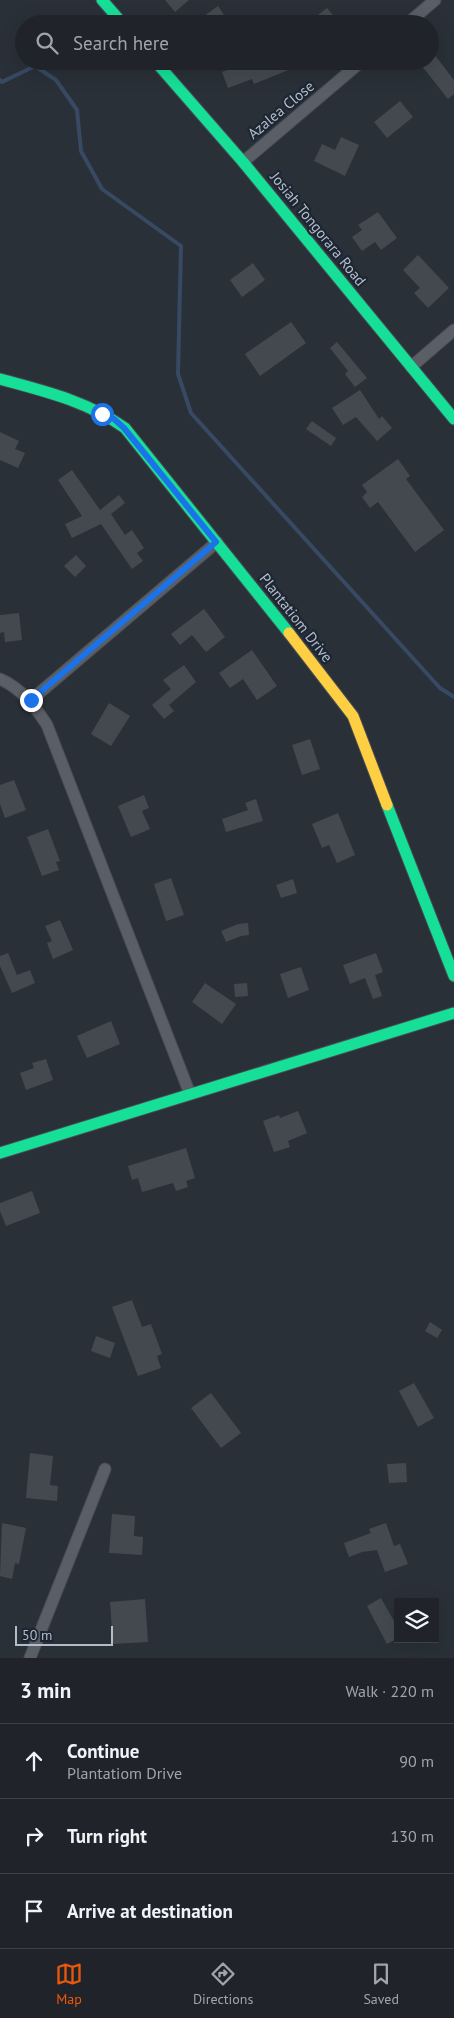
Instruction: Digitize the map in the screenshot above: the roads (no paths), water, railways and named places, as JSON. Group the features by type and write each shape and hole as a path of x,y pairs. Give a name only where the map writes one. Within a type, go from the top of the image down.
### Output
{"street":[{"path":"102,0 115,15"},
{"path":"418,15 435,0"},
{"name":"Josiah Tongorara Road","path":"163,70 243,162 454,419"},
{"name":"Azalea Close","path":"243,162 351,70"},
{"path":"411,367 454,330"},
{"name":"Plantatiom Drive","path":"0,379 68,399 114,419 124,428 353,716 454,976"},
{"path":"31,700 216,542"},
{"path":"0,679 12,684 31,700 47,725 190,1094"},
{"path":"0,1153 454,1013"},
{"path":"30,1658 105,1469"}],"waterway":[{"path":"0,80 2,82 27,70"},
{"path":"41,70 56,80 77,110 81,151 102,189 181,246 178,374 191,413 440,688 454,697"}]}
